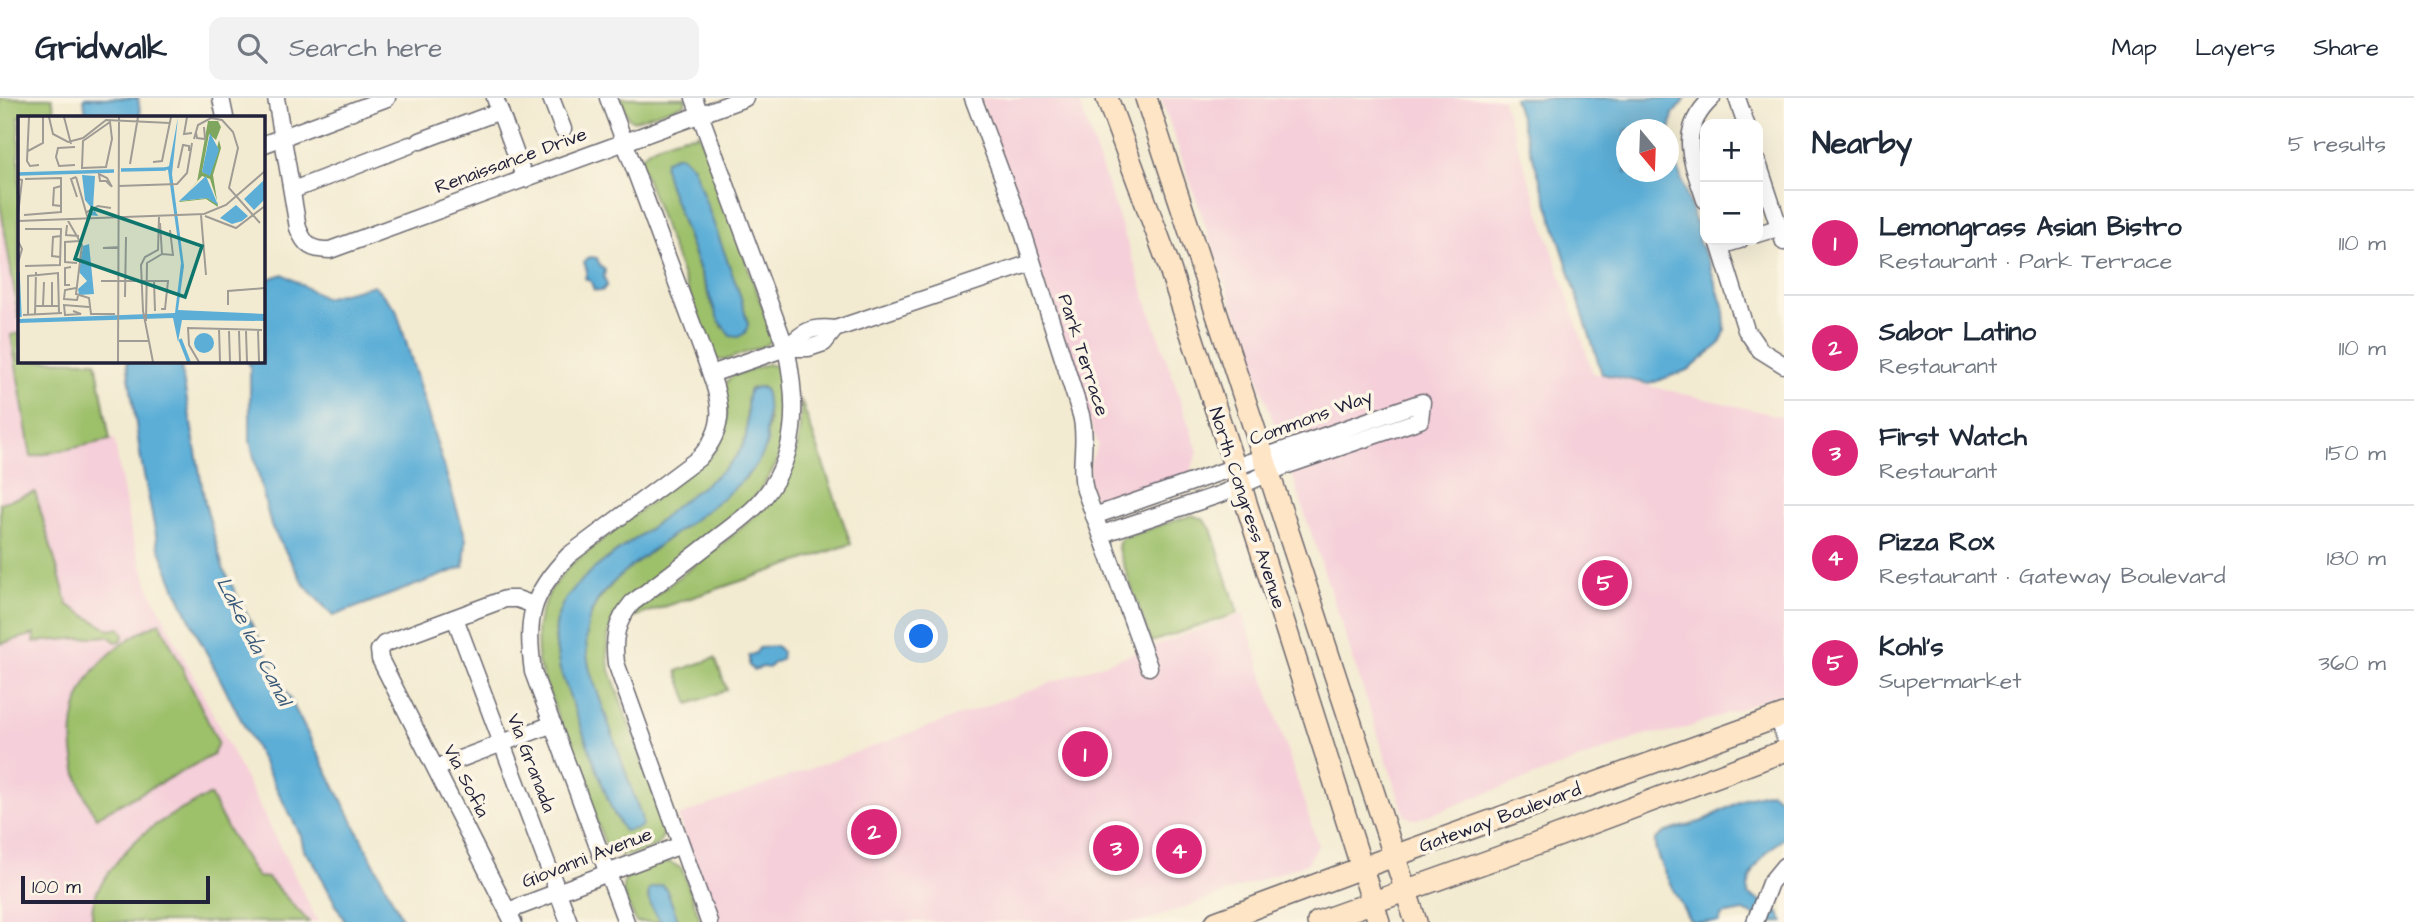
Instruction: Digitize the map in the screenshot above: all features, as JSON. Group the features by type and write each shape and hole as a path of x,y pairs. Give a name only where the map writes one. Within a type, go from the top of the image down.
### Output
{"main road":[{"name":"North Congress Avenue","path":"1107,98 1168,263 1375,912"},
{"name":"North Congress Avenue","path":"1146,98 1416,922"},
{"name":"Gateway Boulevard","path":"1216,922 1395,855 1782,723"},
{"name":"Gateway Boulevard","path":"1318,922 1375,912 1407,891 1784,751"}],"street":[{"path":"221,98 225,116"},
{"path":"276,98 293,190 415,143 497,104 525,178"},
{"path":"264,144 387,98"},
{"path":"551,98 563,130"},
{"path":"608,98 711,374 719,400 720,420 713,440 699,458 569,555 551,573 534,605 528,635 533,672 626,922"},
{"path":"694,98 786,348 794,416 789,452 778,479 750,513 632,603 615,633 616,663 709,922"},
{"name":"Renaissance Drive","path":"293,190 298,228 304,243 314,250 330,250 745,98"},
{"name":"Park Terrace","path":"973,98 1020,223 1084,428 1082,477 1149,667"},
{"path":"1700,184 1689,150 1689,136 1696,116 1712,98"},
{"path":"1737,98 1744,119"},
{"path":"1763,173 1778,203 1782,232 1763,234"},
{"path":"1720,245 1746,330 1760,350 1784,365"},
{"path":"711,374 786,348 809,348 824,343 835,329 1031,263"},
{"name":"Commons Way","path":"1102,534 1268,464 1422,402 1420,420 1268,464"},
{"name":"Commons Way","path":"1094,516 1238,477"},
{"path":"455,618 505,599 534,605"},
{"name":"Via Sofia","path":"455,618 384,644 379,650 380,659 511,916"},
{"name":"Via Granada","path":"455,618 569,922"},
{"path":"436,768 553,724"},
{"name":"Giovanni Avenue","path":"511,916 557,892 681,845"},
{"path":"1755,922 1769,883 1784,866"}],"shaded area":[{"path":"0,98 52,98 56,116 18,116 18,362 96,362 110,440 114,438 131,533 150,590 318,922 0,922"},
{"path":"980,98 1078,98 1198,452 1187,479 1098,510 1089,482 1091,460 1098,445"},
{"path":"1161,98 1502,98 1593,373 1784,417 1784,693 1675,732 1648,734 1415,820 1405,816 1293,478"},
{"path":"1243,614 1318,845 1308,863 1144,922 715,922 678,816"}],"green space":[{"path":"0,98 52,98 56,116 18,116 18,313 0,203"},
{"path":"620,98 686,98 685,104 633,121 628,117"},
{"path":"697,133 700,136 772,333 771,341 764,346 725,360 718,360 712,355 639,159 639,155 643,156 659,145","holes":["682,156 693,167 741,298 748,324 723,328 668,183"]},
{"path":"18,333 18,362 96,362 110,440 31,457 11,335"},
{"path":"767,364 779,367 784,376 787,422 776,465 756,496 623,603 611,625 607,649 609,667 666,829 659,844 630,855 616,854 605,844 538,663 537,629 540,615 550,591 569,566 715,452 727,422 726,383 732,376","holes":["762,387 769,421 767,441 747,477 619,576 596,603 588,623 585,647 590,671 641,816 624,831 612,810 560,670 555,638 556,622 562,607 580,582 713,479 739,452 746,437 750,389"]},
{"path":"801,400 851,544 628,619 742,527 780,486 797,449"},
{"path":"35,492 68,605 110,630 120,628 124,634 122,640 116,642 108,636 34,642 35,634 0,644 0,503"},
{"path":"1192,515 1203,519 1211,529 1238,613 1151,642 1118,549 1119,542 1122,538"},
{"path":"160,622 218,742 213,755 96,817 85,797 73,754 76,711 83,690 94,671 110,654 140,632"},
{"path":"715,658 727,690 689,704 677,671"},
{"path":"210,795 257,877 268,878 309,922 92,922 96,893 134,842 156,824"},
{"path":"670,862 682,869 701,922 679,922 666,889 659,886 649,889 648,899 661,922 636,922 623,891 627,878 648,866"}],"water":[{"path":"84,98 138,98 141,116 86,116"},
{"path":"1514,98 1686,98 1672,119 1616,119 1616,182 1679,182 1679,172 1696,224 1699,243 1707,258 1724,309 1725,331 1720,344 1690,369 1649,384 1602,374"},
{"path":"682,156 693,167 741,298 748,325 745,333 738,337 730,336 718,319 668,183 664,166 666,160"},
{"path":"589,257 597,258 605,270 607,285 602,291 594,290 591,282 585,278 587,271 584,262"},
{"path":"283,274 324,298 374,285 396,309 466,539 464,567 333,616 305,586 271,526 250,441 248,362 264,362 264,281"},
{"name":"Lake Ida Canal","path":"127,362 180,362 205,503 223,568 404,922 345,922 313,861 304,851 301,836 177,592 158,545 141,460"},
{"path":"757,387 765,389 767,406 767,441 758,462 741,482 717,503 612,583 596,603 589,619 586,645 590,671 641,816 642,825 639,828 624,831 612,810 560,670 556,638 558,615 569,595 590,573 657,523 736,457 746,435 749,391"},
{"path":"776,646 782,652 781,660 769,668 754,670 749,666 749,656 759,648"},
{"path":"1771,792 1784,801 1784,838 1758,863 1750,878 1748,895 1774,909 1784,922 1768,922 1744,911 1722,915 1719,922 1694,922 1689,919 1658,857 1655,840 1666,832 1703,821 1746,798"},
{"path":"662,885 679,922 661,922 651,906 649,889"}],"place":[{"name":"Kohl's","path":"1605,583"},
{"name":"Lemongrass Asian Bistro","path":"1085,754"},
{"name":"Sabor Latino","path":"874,832"},
{"name":"First Watch","path":"1116,848"},
{"name":"Pizza Rox","path":"1179,851"}]}
